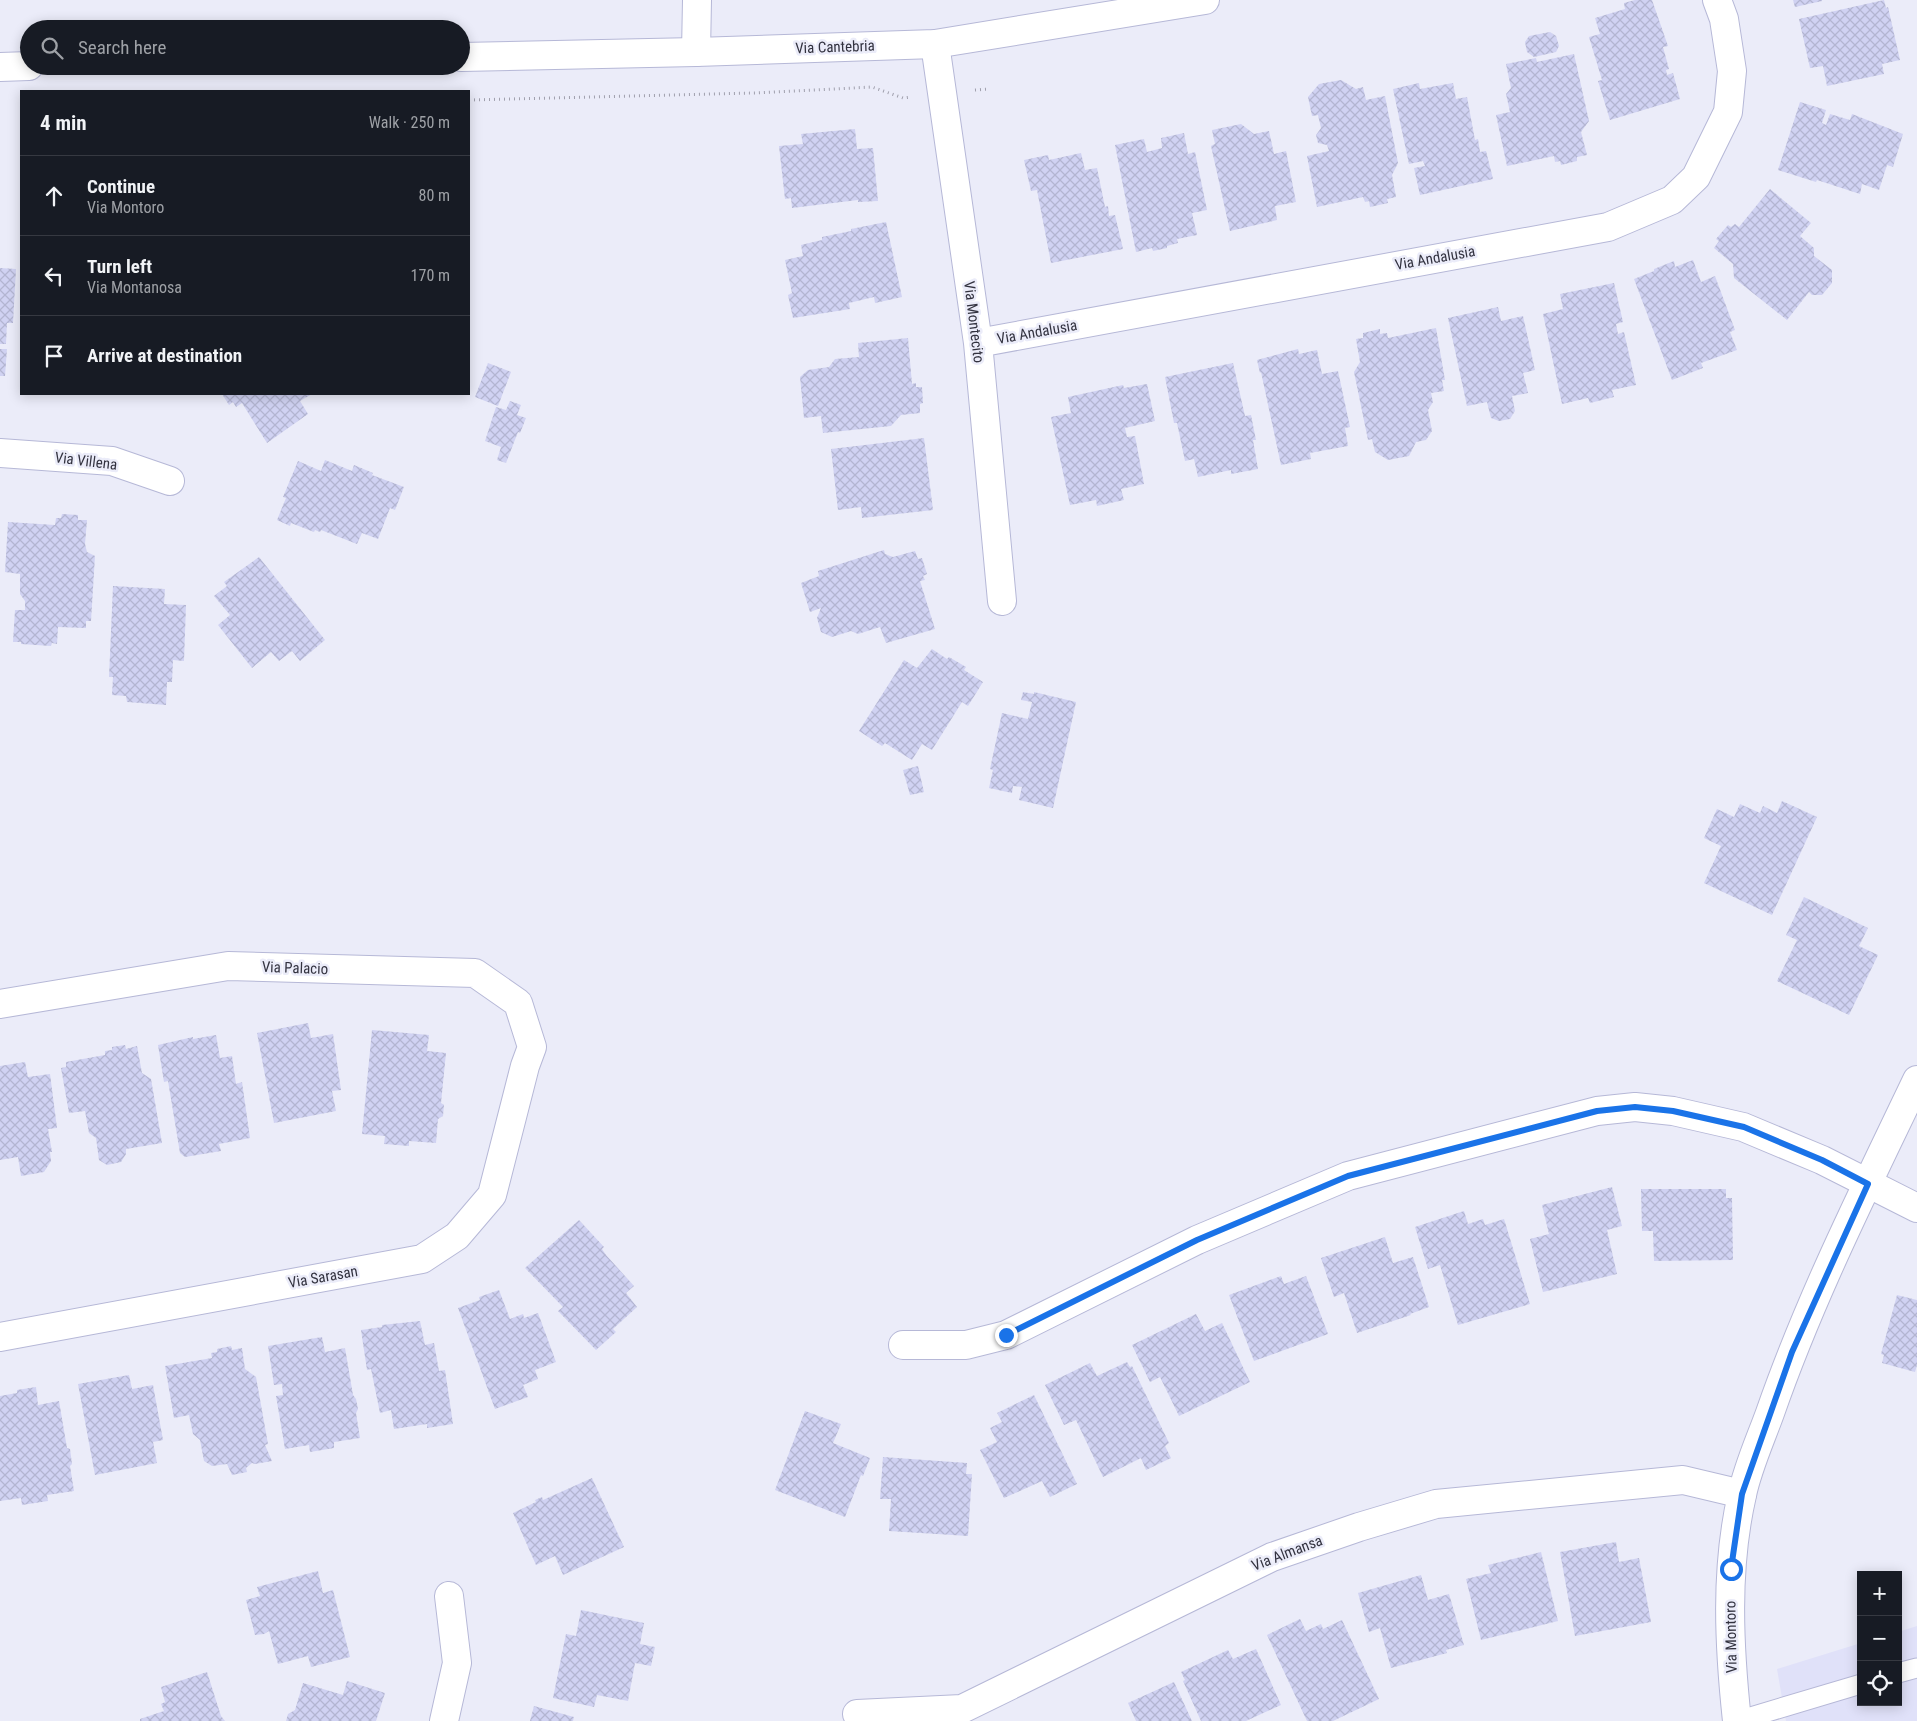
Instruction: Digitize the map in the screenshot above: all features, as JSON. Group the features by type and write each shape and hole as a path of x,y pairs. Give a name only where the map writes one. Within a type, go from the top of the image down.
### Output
{"street":[{"path":"696,52 698,0"},
{"name":"Via Cantebria","path":"470,57 935,44 1205,0"},
{"name":"Via Andalusia","path":"978,343 1608,227 1672,200 1696,176 1728,112 1732,71 1724,19 1717,0"},
{"name":"Via Montecito","path":"935,44 978,343 1002,601"},
{"path":"0,67 20,66"},
{"name":"Via Villena","path":"0,452 112,461 170,481"},
{"name":"Via Palacio","path":"0,1004 228,966 475,973 518,1002 532,1048 525,1066"},
{"name":"Via Sarasan","path":"0,1337 422,1259 457,1236 492,1194 525,1066"},
{"name":"Via Montoro","path":"1737,1721 1730,1632 1731,1569 1742,1494 1792,1352 1917,1080"},
{"path":"904,1345 966,1345 1006,1335 1197,1240 1348,1176 1597,1111 1635,1107 1673,1111 1744,1127 1822,1160 1917,1208"},
{"name":"Via Almansa","path":"857,1714 962,1709 1272,1557 1359,1527 1436,1504 1683,1480 1742,1494"},
{"path":"444,1721 457,1663 450,1596"}],"lane":[{"path":"1902,1672 1917,1668"},
{"path":"1737,1721 1857,1685"}],"path":[{"path":"470,100 736,93 872,87 903,98 989,89"}],"shaded area":[{"path":"1917,1626 1917,1721 1786,1721 1777,1669 1857,1644 1857,1706 1902,1706 1902,1631"}],"building":[{"path":"1635,0 1652,0 1668,46 1663,47 1669,69 1666,70 1667,75 1673,73 1680,99 1610,120 1598,81 1602,80 1589,37 1600,34 1595,18 1625,9 1624,3"},
{"path":"1793,0 1822,0 1822,1 1795,7"},
{"path":"1884,0 1886,8 1888,7 1900,60 1882,64 1884,74 1827,86 1823,66 1810,68 1799,19"},
{"path":"1550,32 1556,36 1559,46 1556,52 1534,57 1527,52 1525,42 1529,36"},
{"path":"1574,54 1589,121 1581,132 1587,155 1577,157 1577,161 1561,165 1560,161 1555,162 1554,156 1507,166 1496,115 1510,112 1506,94 1511,88 1506,64 1536,58 1537,62"},
{"path":"1341,80 1356,89 1363,87 1366,100 1385,96 1398,163 1392,175 1396,197 1387,199 1388,203 1370,207 1369,201 1365,202 1363,197 1317,207 1307,156 1329,151 1327,145 1318,143 1316,135 1321,128 1318,115 1312,116 1308,97 1319,84"},
{"path":"1419,83 1420,89 1453,83 1456,99 1467,97 1475,140 1478,139 1480,152 1486,151 1493,179 1420,195 1414,168 1425,166 1423,161 1409,164 1393,89"},
{"path":"1800,102 1826,110 1822,123 1826,125 1830,114 1850,120 1852,114 1903,134 1893,167 1887,165 1879,190 1862,184 1860,194 1778,170"},
{"path":"1241,124 1254,134 1269,131 1274,154 1286,151 1296,202 1275,206 1277,220 1230,231 1211,146 1215,144 1212,130"},
{"path":"855,129 857,149 873,148 878,201 858,202 858,200 792,208 791,198 785,199 779,146 803,144 801,134"},
{"path":"1184,133 1188,154 1195,152 1207,210 1192,213 1197,235 1177,239 1178,243 1167,246 1167,248 1153,251 1152,248 1136,252 1115,145 1144,139 1147,152 1162,148 1161,138"},
{"path":"1081,153 1085,170 1097,168 1105,207 1108,206 1109,216 1115,215 1123,249 1051,263 1037,190 1031,191 1024,160 1048,155 1049,160"},
{"path":"1770,189 1811,223 1800,236 1814,248 1814,256 1832,270 1832,283 1822,295 1812,295 1809,292 1787,320 1734,278 1733,264 1714,248 1719,241 1716,239 1728,225 1731,227 1735,224 1739,227"},
{"path":"886,222 902,297 875,303 874,297 849,303 850,309 793,318 788,295 792,293 785,260 803,256 801,245 822,240 822,237"},
{"path":"1693,260 1701,282 1715,276 1735,330 1730,332 1737,350 1701,363 1703,368 1672,380 1634,279 1674,261 1675,267"},
{"path":"0,268 16,269 13,323 7,323 6,344 0,344"},
{"path":"1614,283 1623,322 1616,324 1618,334 1624,332 1636,385 1612,390 1614,397 1590,403 1588,398 1562,404 1543,314 1563,309 1560,294"},
{"path":"1498,307 1501,321 1523,316 1535,370 1523,373 1528,393 1512,396 1515,411 1510,419 1499,421 1491,418 1487,402 1467,406 1448,318"},
{"path":"1436,328 1445,380 1442,380 1444,391 1431,393 1433,402 1428,410 1432,431 1426,440 1416,442 1409,456 1388,460 1375,452 1372,439 1368,440 1354,372 1360,362 1356,339 1363,338 1363,333 1380,329 1380,334 1387,333 1388,338"},
{"path":"908,338 912,384 916,383 916,387 922,387 923,403 920,404 920,413 901,415 891,426 823,433 821,416 804,418 800,377 808,370 829,367 835,359 859,357 858,343"},
{"path":"0,349 7,349 5,376 0,376"},
{"path":"1298,349 1299,354 1317,350 1322,374 1338,371 1350,427 1345,428 1348,446 1310,453 1311,459 1281,465 1257,360"},
{"path":"488,363 511,372 498,406 475,397"},
{"path":"1233,363 1245,416 1251,415 1256,440 1253,440 1258,469 1231,474 1231,470 1198,477 1194,459 1185,461 1177,423 1174,423 1165,377"},
{"path":"1147,384 1155,421 1125,428 1127,437 1135,436 1144,484 1121,489 1124,500 1097,506 1096,500 1070,505 1051,417 1071,413 1068,397 1123,385 1124,388"},
{"path":"223,395 310,395 300,401 308,414 267,443 242,403 236,407 233,402 229,405"},
{"path":"510,401 521,405 517,415 526,418 520,433 518,432 506,463 497,460 501,447 485,441 496,407 506,410"},
{"path":"924,438 933,510 862,518 861,507 838,510 831,449"},
{"path":"325,460 352,471 354,465 373,473 372,475 404,487 395,510 390,508 378,539 362,533 357,544 321,530 320,532 315,530 314,532 291,523 290,526 277,520 286,498 283,497 298,461 321,471"},
{"path":"62,514 78,515 78,520 87,520 85,544 87,552 95,556 91,621 86,621 86,628 58,627 57,644 52,643 51,646 13,642 15,610 25,610 25,601 20,594 20,574 5,572 8,522 55,525 56,518 61,518"},
{"path":"884,550 885,554 893,557 915,551 918,559 922,558 927,574 923,576 925,580 920,581 935,629 886,643 880,627 858,634 851,631 832,637 821,632 817,618 821,608 810,612 801,583 819,576 818,571"},
{"path":"259,557 325,640 300,661 292,651 279,661 271,652 252,668 218,625 230,615 214,596 227,586 224,582"},
{"path":"113,586 165,589 164,604 186,605 184,661 173,660 172,682 167,682 166,705 127,702 126,696 112,695 113,677 109,677"},
{"path":"932,649 947,659 949,657 966,667 964,670 983,682 968,706 962,702 932,750 922,744 912,760 885,743 882,746 859,731 904,660 917,668"},
{"path":"1023,692 1034,694 1034,692 1076,702 1053,808 1019,800 1022,787 1013,786 1012,793 989,788 993,770 990,769 1002,713 1028,719 1032,702 1021,700"},
{"path":"918,766 924,792 910,795 903,770"},
{"path":"1782,801 1817,817 1772,915 1704,883 1721,846 1704,838 1717,809 1734,817 1740,804 1760,813 1763,806 1777,813"},
{"path":"1804,897 1868,928 1859,946 1878,955 1849,1015 1777,981 1797,940 1786,935"},
{"path":"308,1023 311,1038 333,1034 341,1090 332,1091 336,1111 274,1123 257,1033"},
{"path":"372,1030 429,1035 427,1051 446,1053 441,1103 444,1105 443,1116 438,1119 436,1143 409,1141 409,1146 384,1144 385,1136 362,1134"},
{"path":"216,1035 220,1058 232,1056 236,1084 242,1082 250,1138 219,1144 221,1151 185,1157 180,1153 168,1081 164,1082 158,1045 193,1037 193,1039"},
{"path":"125,1045 126,1049 137,1046 142,1073 151,1079 162,1143 126,1149 126,1154 121,1162 107,1165 99,1160 96,1138 89,1133 85,1111 69,1113 61,1068 66,1067 66,1062 105,1055 105,1051 112,1050 112,1047"},
{"path":"25,1062 28,1077 50,1074 57,1128 48,1129 52,1152 50,1152 51,1161 44,1172 21,1176 18,1157 0,1160 0,1066"},
{"path":"1612,1187 1622,1226 1607,1230 1617,1274 1543,1292 1530,1239 1549,1234 1542,1205"},
{"path":"1641,1189 1726,1189 1726,1198 1732,1198 1733,1260 1654,1261 1653,1231 1642,1231"},
{"path":"1464,1211 1468,1224 1483,1219 1485,1225 1504,1219 1530,1304 1458,1325 1440,1265 1428,1269 1415,1227"},
{"path":"579,1220 604,1247 602,1249 606,1255 634,1286 626,1293 637,1307 613,1329 616,1332 596,1350 558,1311 563,1307 525,1268"},
{"path":"1385,1237 1393,1263 1413,1257 1429,1307 1357,1333 1344,1293 1334,1297 1321,1258"},
{"path":"1281,1276 1284,1284 1306,1276 1328,1334 1254,1361 1229,1295"},
{"path":"499,1290 510,1319 523,1314 524,1318 538,1313 556,1362 535,1370 538,1379 523,1385 528,1397 495,1409 458,1308 480,1300 479,1297"},
{"path":"1897,1295 1917,1300 1917,1365 1915,1372 1882,1363 1884,1355 1881,1354"},
{"path":"1196,1314 1205,1331 1222,1323 1250,1382 1179,1416 1160,1377 1150,1382 1132,1345"},
{"path":"420,1321 425,1345 434,1343 439,1371 445,1370 453,1424 427,1428 427,1424 394,1429 391,1410 380,1413 371,1369 367,1370 361,1330 382,1327 382,1325"},
{"path":"322,1337 325,1352 345,1348 353,1395 358,1409 356,1413 360,1438 334,1442 334,1448 310,1452 309,1445 285,1449 276,1396 283,1395 282,1384 274,1385 268,1346"},
{"path":"231,1346 232,1350 242,1348 245,1369 256,1377 268,1444 265,1445 272,1461 252,1463 246,1468 247,1472 232,1475 227,1464 212,1466 204,1461 200,1440 193,1434 189,1415 174,1418 165,1366 212,1358 211,1353 217,1352 217,1349"},
{"path":"1127,1362 1130,1367 1132,1366 1169,1443 1165,1446 1171,1458 1146,1470 1141,1458 1103,1477 1076,1420 1064,1425 1045,1385 1090,1363 1097,1376"},
{"path":"129,1375 132,1389 153,1385 163,1440 153,1442 157,1463 95,1475 78,1384"},
{"path":"36,1387 38,1405 59,1401 67,1448 70,1449 72,1464 70,1466 74,1491 47,1495 48,1501 22,1505 21,1498 0,1501 0,1396 17,1393 17,1390"},
{"path":"1034,1395 1077,1484 1050,1497 1042,1481 1004,1498 980,1450 997,1442 990,1428 1002,1422 997,1413"},
{"path":"805,1411 841,1424 833,1443 870,1458 863,1476 861,1475 845,1517 775,1490"},
{"path":"883,1457 967,1463 966,1474 972,1474 968,1536 889,1531 891,1499 880,1499"},
{"path":"592,1478 624,1547 563,1575 555,1556 536,1565 513,1513 536,1502 535,1500 542,1497 543,1500"},
{"path":"1616,1542 1619,1562 1639,1558 1651,1622 1575,1636 1560,1552"},
{"path":"1541,1552 1558,1621 1481,1640 1466,1579 1491,1573 1488,1565"},
{"path":"318,1571 323,1593 333,1590 350,1657 311,1667 308,1656 278,1664 269,1631 264,1634 255,1635 246,1600 260,1596 257,1587"},
{"path":"1421,1575 1428,1600 1449,1594 1464,1645 1446,1650 1447,1653 1391,1668 1380,1628 1369,1632 1358,1593"},
{"path":"581,1610 644,1623 640,1644 655,1647 651,1666 635,1663 628,1701 597,1695 594,1707 553,1698 566,1634 576,1636"},
{"path":"1300,1619 1306,1631 1321,1624 1323,1629 1342,1620 1379,1699 1333,1721 1307,1721 1267,1635"},
{"path":"1256,1649 1281,1705 1246,1721 1201,1721 1183,1681 1185,1680 1181,1672 1228,1650 1233,1659"},
{"path":"207,1672 221,1716 225,1721 140,1721 140,1719 164,1711 161,1704 165,1702 161,1687"},
{"path":"347,1681 385,1693 376,1721 286,1721 288,1714 295,1710 303,1683 343,1695"},
{"path":"1174,1682 1192,1721 1136,1721 1128,1703"},
{"path":"534,1706 574,1717 573,1721 530,1721"}],"route":[{"path":"1006,1335 1197,1240 1348,1176 1597,1111 1635,1107 1673,1111 1744,1127 1822,1160 1868,1184 1792,1352 1742,1494 1731,1569"}]}
